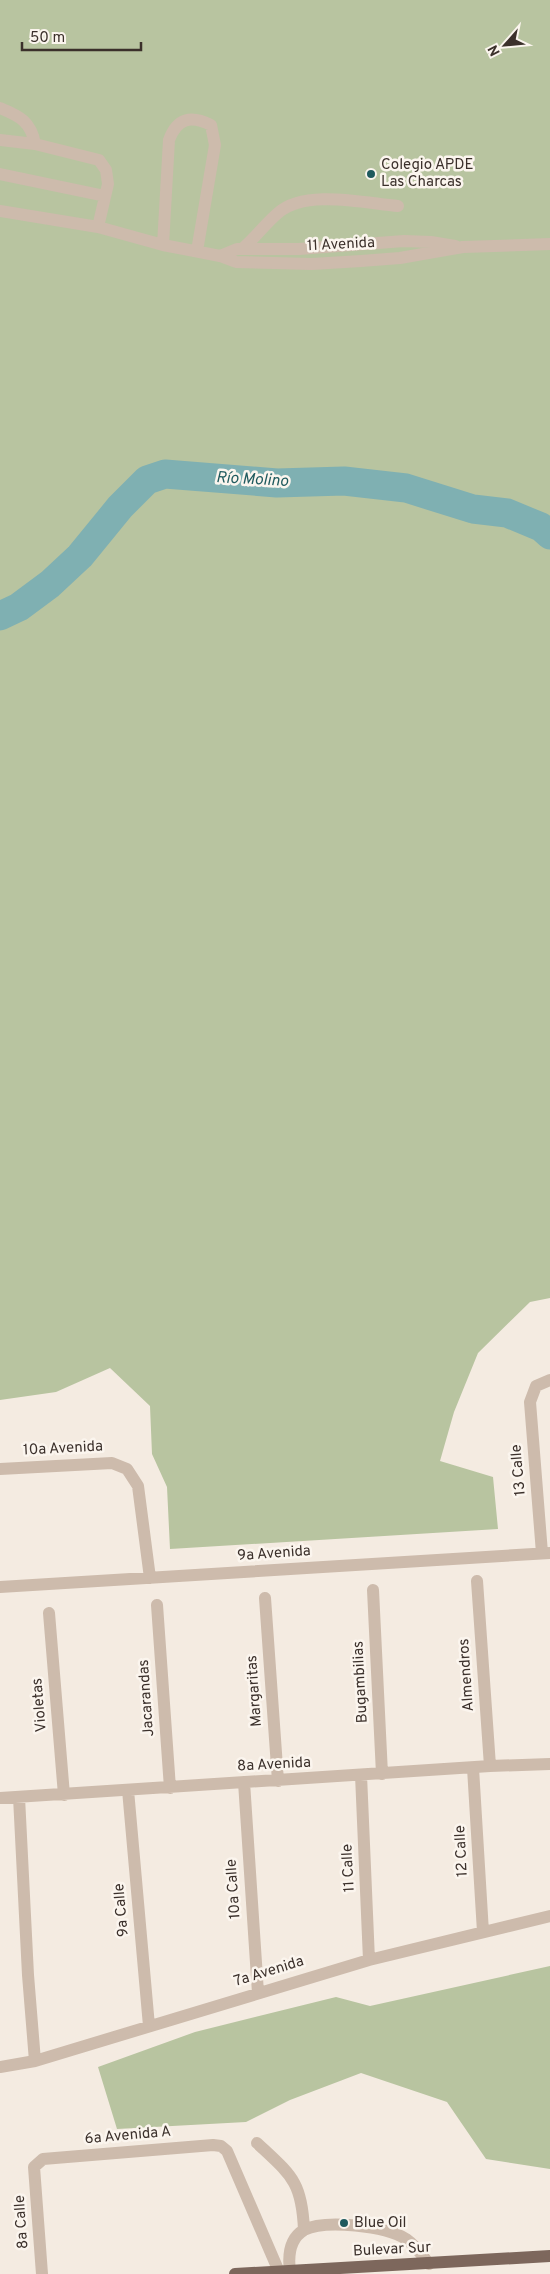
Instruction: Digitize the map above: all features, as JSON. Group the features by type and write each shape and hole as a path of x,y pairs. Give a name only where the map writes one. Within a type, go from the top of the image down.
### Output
{"main road":[{"name":"Bulevar Sur","path":"235,2274 550,2256"}],"street":[{"path":"0,108 15,114 26,122 33,131 35,144"},
{"path":"163,245 169,140 173,128 179,122 199,120 211,126 215,145 196,251"},
{"path":"0,140 35,144 99,160 106,170 108,184 98,227"},
{"path":"0,174 105,196"},
{"path":"242,249 278,213 295,202 314,200 398,206"},
{"name":"11 Avenida","path":"0,211 98,227 163,245 220,256 236,262 312,264 400,258 463,248 550,244"},
{"name":"11 Avenida","path":"220,256 242,249 299,249 404,241 431,242 463,248"},
{"name":"13 Calle","path":"546,1553 530,1402 536,1386 550,1380"},
{"name":"10a Avenida","path":"0,1469 112,1463 127,1469 138,1486 150,1578"},
{"name":"9a Avenida","path":"0,1587 546,1553"},
{"name":"Almendros","path":"477,1582 490,1766"},
{"name":"Bugambilias","path":"373,1590 382,1774"},
{"name":"Margaritas","path":"264,1598 278,1781"},
{"name":"Jacarandas","path":"157,1605 170,1788"},
{"name":"Violetas","path":"49,1613 64,1795"},
{"name":"8a Avenida","path":"0,1798 490,1766 550,1764"},
{"name":"12 Calle","path":"473,1768 483,1932"},
{"name":"11 Calle","path":"361,1775 369,1960"},
{"name":"10a Calle","path":"244,1782 258,1993"},
{"name":"9a Calle","path":"128,1790 149,2026"},
{"path":"19,1797 28,1975 35,2061"},
{"name":"7a Avenida","path":"0,2067 35,2061 369,1960 550,1916"},
{"path":"257,2143 294,2180 303,2204 304,2230"},
{"name":"6a Avenida A","path":"34,2167 43,2159 213,2145 221,2146 227,2151 283,2272"},
{"name":"8a Calle","path":"34,2167 42,2274"},
{"path":"283,2272 294,2241 304,2230 328,2224 373,2228 404,2238 418,2249 429,2264"}],"green space":[{"path":"0,0 550,0 550,1298 530,1302 478,1353 454,1412 440,1461 493,1477 498,1529 170,1549 167,1487 152,1454 150,1406 110,1368 56,1392 0,1400"},
{"path":"550,1966 550,2169 486,2159 447,2102 361,2073 290,2100 246,2122 117,2129 98,2067 195,2032 336,1997 370,2006"}],"waterway":[{"name":"Río Molino","path":"0,616 19,607 50,584 80,556 120,507 147,480 165,474 277,483 344,481 406,488 473,509 507,513 541,527 550,535"}],"place":[{"name":"Colegio APDE Las Charcas","path":"371,174"},
{"name":"Blue Oil","path":"344,2223"}]}
